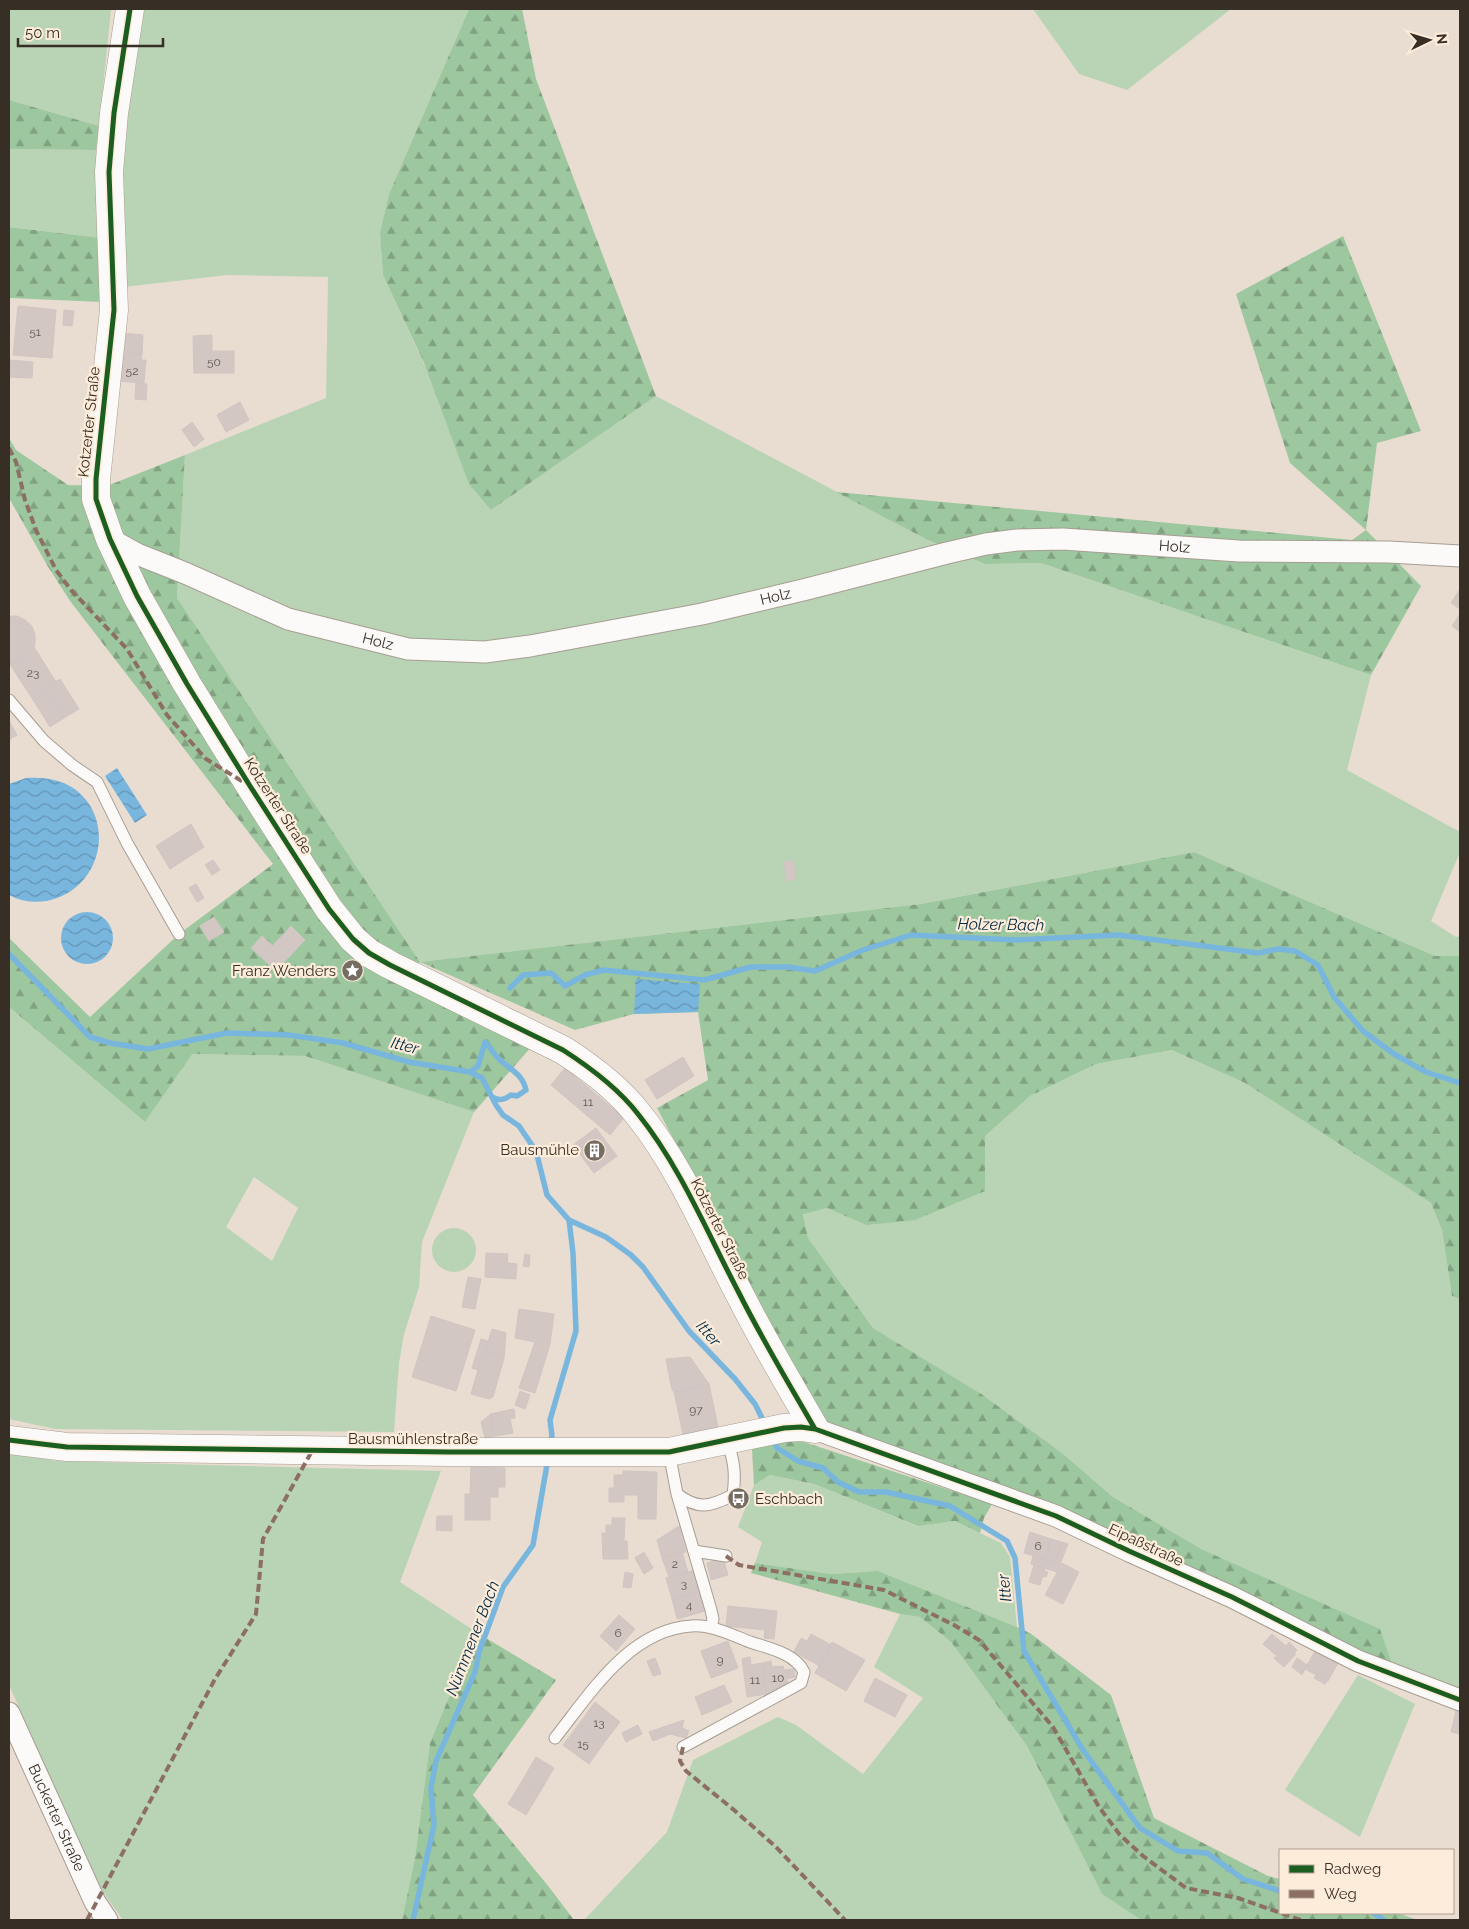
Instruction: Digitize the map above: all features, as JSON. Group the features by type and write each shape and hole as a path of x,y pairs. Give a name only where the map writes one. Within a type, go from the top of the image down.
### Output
{"street":[{"name":"Kotzerter Straße","path":"130,9 114,113 109,172 114,310 96,479 96,499 110,539 137,596 197,701 329,909 353,939 368,953 390,965 563,1050 588,1066 617,1090 638,1114 664,1152 689,1196 762,1338 814,1429"},
{"name":"Holz","path":"110,539 137,554 185,573 288,619 408,650 485,652 530,646 702,614 947,553 986,544 1016,540 1063,539 1239,551 1389,552 1460,556"},
{"name":"Bausmühlenstraße","path":"9,1440 67,1447 669,1452 772,1430 801,1427 814,1429"},
{"name":"Eipaßstraße","path":"814,1429 1056,1516 1232,1597 1358,1661 1460,1700"},
{"name":"Buckerter Straße","path":"9,1713 95,1902 108,1920"}],"lane":[{"path":"9,700 44,741 72,766 97,782 127,843 179,934"},
{"path":"676,1494 687,1502 702,1506 718,1503 733,1495 736,1475 733,1458 726,1440"},
{"path":"669,1452 676,1494 711,1610 713,1619 711,1628"},
{"path":"694,1551 726,1556"},
{"path":"555,1738 616,1663 647,1638 692,1625 711,1628 790,1657 801,1666 804,1672 801,1683 683,1747"}],"green space":[{"path":"9,9 111,9 99,126 9,100"},
{"path":"141,9 469,9 389,194 380,234 383,275 491,510 656,396 926,539 985,564 1041,563 1371,675 1347,770 1460,832 1460,852 1431,921 1456,937 1460,936 1460,956 1435,956 1194,852 921,904 420,962 177,598 185,455 326,398 328,277 227,275 124,287 121,189 130,85"},
{"path":"469,9 522,9 536,79 656,396 491,510 469,484 424,363 383,275 380,233 389,194"},
{"path":"1033,9 1231,9 1127,90 1079,74"},
{"path":"9,100 99,126 96,150 9,149"},
{"path":"9,149 96,150 101,238 9,227"},
{"path":"9,227 101,238 102,302 9,298"},
{"path":"1343,236 1421,431 1377,443 1366,530 1290,463 1236,294"},
{"path":"9,438 16,450 68,485 107,486 185,455 177,598 420,962 406,984 533,1045 474,1112 305,1056 192,1054 145,1122 9,1007 9,938 90,1017 179,934 273,864 70,601 47,565 9,498"},
{"path":"836,492 1352,540 1366,530 1421,586 1371,675 1041,563 985,564 926,539"},
{"path":"1194,852 1435,956 1460,956 1460,1299 1452,1296 1442,1230 1431,1203 1245,1083 1172,1050 1096,1064 1030,1096 985,1136 985,1191 915,1220 866,1225 827,1208 803,1214 808,1238 873,1328 980,1393 1062,1453 1113,1497 1203,1550 1380,1629 1393,1667 824,1424 657,1108 708,1080 698,1012 634,1014 575,1030 420,962 921,904"},
{"path":"9,1007 145,1122 191,1054 305,1056 474,1112 422,1242 419,1287 404,1334 399,1363 394,1432 55,1429 9,1419","holes":["254,1177 298,1208 272,1261 226,1227"]},
{"path":"1172,1050 1245,1083 1431,1203 1442,1230 1452,1296 1460,1299 1460,1692 1393,1667 1113,1497 1062,1453 980,1393 873,1328 808,1238 803,1213 827,1208 866,1225 985,1136 1030,1096 1096,1064"},
{"path":"454,1228 466,1232 472,1238 476,1250 472,1262 466,1268 454,1272 442,1268 436,1262 432,1250 436,1238 442,1232"},
{"path":"792,1438 992,1504 984,1518 980,1533 955,1521 918,1526 814,1484 770,1475 754,1485 752,1449"},
{"path":"9,1453 57,1461 441,1471 400,1582 476,1632 430,1743 415,1858 402,1920 123,1920 97,1884 9,1685"},
{"path":"770,1475 814,1484 917,1526 955,1521 1001,1543 1010,1557 1017,1627 878,1571 831,1574 755,1563 762,1542 738,1527 754,1485"},
{"path":"755,1563 831,1574 878,1571 1030,1633 1111,1695 1154,1818 1268,1876 1279,1879 1279,1914 1400,1914 1418,1920 1141,1920 1102,1894 1027,1746 951,1642 920,1617 900,1614 751,1573"},
{"path":"900,1614 920,1617 951,1642 1027,1746 1102,1894 1141,1920 584,1920 667,1832 693,1760 778,1717 796,1725 863,1774 923,1698 874,1667"},
{"path":"476,1632 556,1680 473,1795 574,1920 402,1920 415,1858 430,1743"},
{"path":"1358,1675 1415,1704 1360,1837 1285,1790"}],"water":[{"path":"117,768 147,815 135,823 105,776"},
{"path":"26,778 45,778 64,783 80,794 92,808 98,825 99,842 95,860 87,876 74,889 57,898 45,901 27,901 9,895 9,784"},
{"path":"82,912 92,912 106,919 113,933 113,943 106,957 92,964 82,964 72,960 65,953 61,943 61,933 65,923 72,916"},
{"path":"636,979 700,984 698,1012 634,1014"}],"building":[{"path":"18,306 56,310 52,358 13,355"},
{"path":"64,310 74,311 72,326 63,325"},
{"path":"122,333 143,335 142,354 120,352"},
{"path":"212,335 212,351 234,351 234,373 194,373 193,336"},
{"path":"120,352 142,354 141,360 146,360 144,383 118,381"},
{"path":"9,360 33,362 32,378 9,377"},
{"path":"136,383 147,384 146,400 135,399"},
{"path":"240,402 249,420 226,432 217,415"},
{"path":"192,422 204,439 194,447 182,430"},
{"path":"1460,589 1460,609 1451,603"},
{"path":"1460,614 1460,632 1452,626"},
{"path":"9,616 17,616 25,620 32,626 35,635 35,644 32,651 26,659 16,663 9,663"},
{"path":"34,647 56,682 32,698 9,663 24,660 30,655"},
{"path":"60,679 79,709 64,718 45,689"},
{"path":"45,689 64,718 50,727 32,698"},
{"path":"9,721 17,735 9,740"},
{"path":"191,824 204,847 170,869 156,846"},
{"path":"213,860 220,870 212,875 205,865"},
{"path":"793,860 796,879 786,881 784,862"},
{"path":"196,884 204,898 197,902 189,888"},
{"path":"214,917 224,932 209,941 200,926"},
{"path":"291,926 305,940 290,956 276,942"},
{"path":"262,936 272,945 261,957 251,948"},
{"path":"276,942 290,956 276,971 261,957"},
{"path":"683,1057 694,1076 657,1099 645,1080"},
{"path":"565,1068 624,1118 610,1135 551,1085"},
{"name":"Bausmühle","path":"596,1128 617,1156 594,1173 573,1145"},
{"path":"486,1253 508,1254 507,1263 517,1264 516,1279 485,1277"},
{"path":"525,1254 530,1255 529,1267 523,1266"},
{"path":"468,1277 481,1279 475,1309 462,1307"},
{"path":"519,1309 554,1314 550,1344 535,1393 519,1388 535,1342 515,1338"},
{"path":"431,1316 475,1330 456,1391 412,1377"},
{"path":"492,1329 506,1333 504,1358 485,1352"},
{"path":"481,1339 488,1341 478,1370 472,1368"},
{"path":"483,1352 504,1358 493,1397 489,1399 471,1394"},
{"path":"690,1357 709,1384 674,1392 666,1359"},
{"path":"709,1384 718,1427 683,1434 674,1392"},
{"path":"520,1391 530,1395 525,1409 515,1405"},
{"path":"514,1409 515,1418 510,1419 513,1433 495,1436 490,1414"},
{"path":"490,1415 495,1436 485,1438 481,1422"},
{"path":"471,1467 505,1468 505,1487 498,1487 498,1497 490,1497 490,1520 465,1520 465,1494 470,1494"},
{"path":"623,1471 657,1472 656,1519 638,1519 638,1495 624,1495 624,1502 609,1502 609,1488 614,1488 614,1475 623,1475"},
{"path":"437,1516 452,1516 452,1531 436,1530"},
{"path":"612,1518 625,1518 624,1541 627,1541 628,1559 603,1559 602,1533 606,1533 606,1525 612,1525"},
{"path":"679,1526 686,1552 662,1558 657,1540"},
{"path":"1030,1532 1051,1539 1045,1559 1024,1553"},
{"path":"1051,1539 1062,1542 1055,1563 1033,1556 1045,1559"},
{"path":"1062,1542 1068,1544 1057,1572 1031,1564 1033,1556 1055,1563"},
{"path":"644,1552 653,1568 644,1574 635,1558"},
{"path":"682,1552 688,1572 669,1577 662,1558"},
{"path":"723,1558 728,1575 711,1580 707,1563"},
{"path":"1062,1563 1079,1572 1063,1604 1045,1595"},
{"path":"1034,1565 1045,1568 1044,1571 1048,1572 1046,1577 1043,1576 1040,1585 1029,1582"},
{"path":"695,1570 701,1591 672,1599 666,1578"},
{"path":"625,1572 633,1574 631,1588 623,1587"},
{"path":"701,1591 705,1611 678,1619 672,1599"},
{"path":"728,1606 777,1611 774,1639 764,1638 765,1630 726,1626"},
{"path":"619,1615 635,1629 616,1651 600,1636"},
{"path":"811,1634 831,1645 820,1666 794,1652 801,1638 807,1641"},
{"path":"1272,1634 1286,1646 1289,1642 1297,1650 1294,1653 1296,1654 1284,1667 1274,1658 1277,1656 1263,1644"},
{"path":"728,1641 738,1668 711,1678 701,1651"},
{"path":"832,1642 865,1660 846,1691 815,1673"},
{"path":"1315,1651 1338,1663 1328,1681 1305,1669"},
{"path":"750,1657 751,1665 762,1663 767,1694 747,1697 742,1659"},
{"path":"655,1658 661,1674 653,1676 647,1661"},
{"path":"1297,1658 1307,1665 1302,1675 1292,1667"},
{"path":"771,1661 772,1667 783,1666 784,1670 794,1669 795,1677 787,1679 788,1687 776,1689 776,1693 767,1694 762,1663"},
{"path":"1316,1675 1327,1681 1325,1684 1314,1678"},
{"path":"875,1678 907,1695 895,1717 864,1701"},
{"path":"724,1685 732,1702 702,1715 695,1697"},
{"path":"595,1702 620,1722 604,1743 579,1724"},
{"path":"1456,1711 1460,1712 1460,1734 1451,1732"},
{"path":"684,1720 682,1728 689,1731 686,1738 670,1734 653,1741 649,1732"},
{"path":"579,1724 604,1743 589,1764 563,1745"},
{"path":"638,1725 642,1734 626,1742 622,1733"},
{"path":"536,1757 554,1768 540,1792 522,1781"},
{"path":"522,1781 540,1792 526,1815 508,1804"}],"waterway":[{"name":"Holzer Bach","path":"510,988 523,975 551,973 565,986 585,975 604,970 704,980 751,967 788,967 815,971 863,950 911,935 1015,940 1118,935 1258,953 1278,949 1295,951 1318,965 1334,997 1363,1031 1394,1054 1426,1072 1460,1083"},
{"name":"Itter","path":"9,954 90,1037 110,1043 148,1049 227,1033 289,1035 343,1043 409,1062 470,1072 482,1078 503,1115 519,1126 536,1151 547,1195 569,1220 606,1237 631,1255 643,1267 689,1331 735,1379 755,1404 765,1424"},
{"path":"470,1072 478,1066 485,1042 498,1058 518,1075 526,1090 517,1096 511,1095 502,1099 492,1097"},
{"name":"Nümmener Bach","path":"550,1445 552,1436 550,1420 576,1331 573,1253 569,1220"},
{"name":"Itter","path":"772,1438 777,1448 798,1461 823,1468 838,1482 859,1492 886,1492 950,1506 1007,1541 1015,1558 1024,1651 1083,1750 1140,1828 1178,1851 1207,1853 1243,1879 1279,1891"},
{"name":"Nümmener Bach","path":"413,1920 434,1825 431,1788 436,1761 475,1672 479,1652 503,1587 533,1545 548,1459"},
{"name":"Itter","path":"1375,1914 1384,1920"}],"marked path":[{"path":"9,448 16,462 25,500 36,530 56,570 71,590 127,649 167,715 206,759 245,783"},
{"path":"87,1920 215,1679 256,1614 263,1539 312,1451"},
{"path":"726,1556 739,1565 884,1590 954,1625 979,1640 1053,1727 1099,1807 1120,1835 1143,1856 1186,1888 1238,1898 1279,1912"},
{"path":"683,1747 680,1761 686,1771 775,1846 845,1920"},
{"path":"1284,1914 1301,1920"}],"cycle path":[{"path":"130,9 114,113 109,172 114,310 96,479 96,499 110,539 137,596 187,684 250,786 329,909 353,939 369,953 390,965 563,1050 604,1079 638,1114 667,1156 693,1201 727,1271 815,1429"},
{"path":"9,1440 67,1447 449,1452 669,1452 784,1428 801,1427 815,1429 1056,1516 1232,1597 1358,1661 1460,1700"}],"place":[{"name":"Franz Wenders","path":"352,971"},
{"name":"Bausmühle","path":"595,1150"},
{"name":"Eschbach","path":"739,1499"}]}
